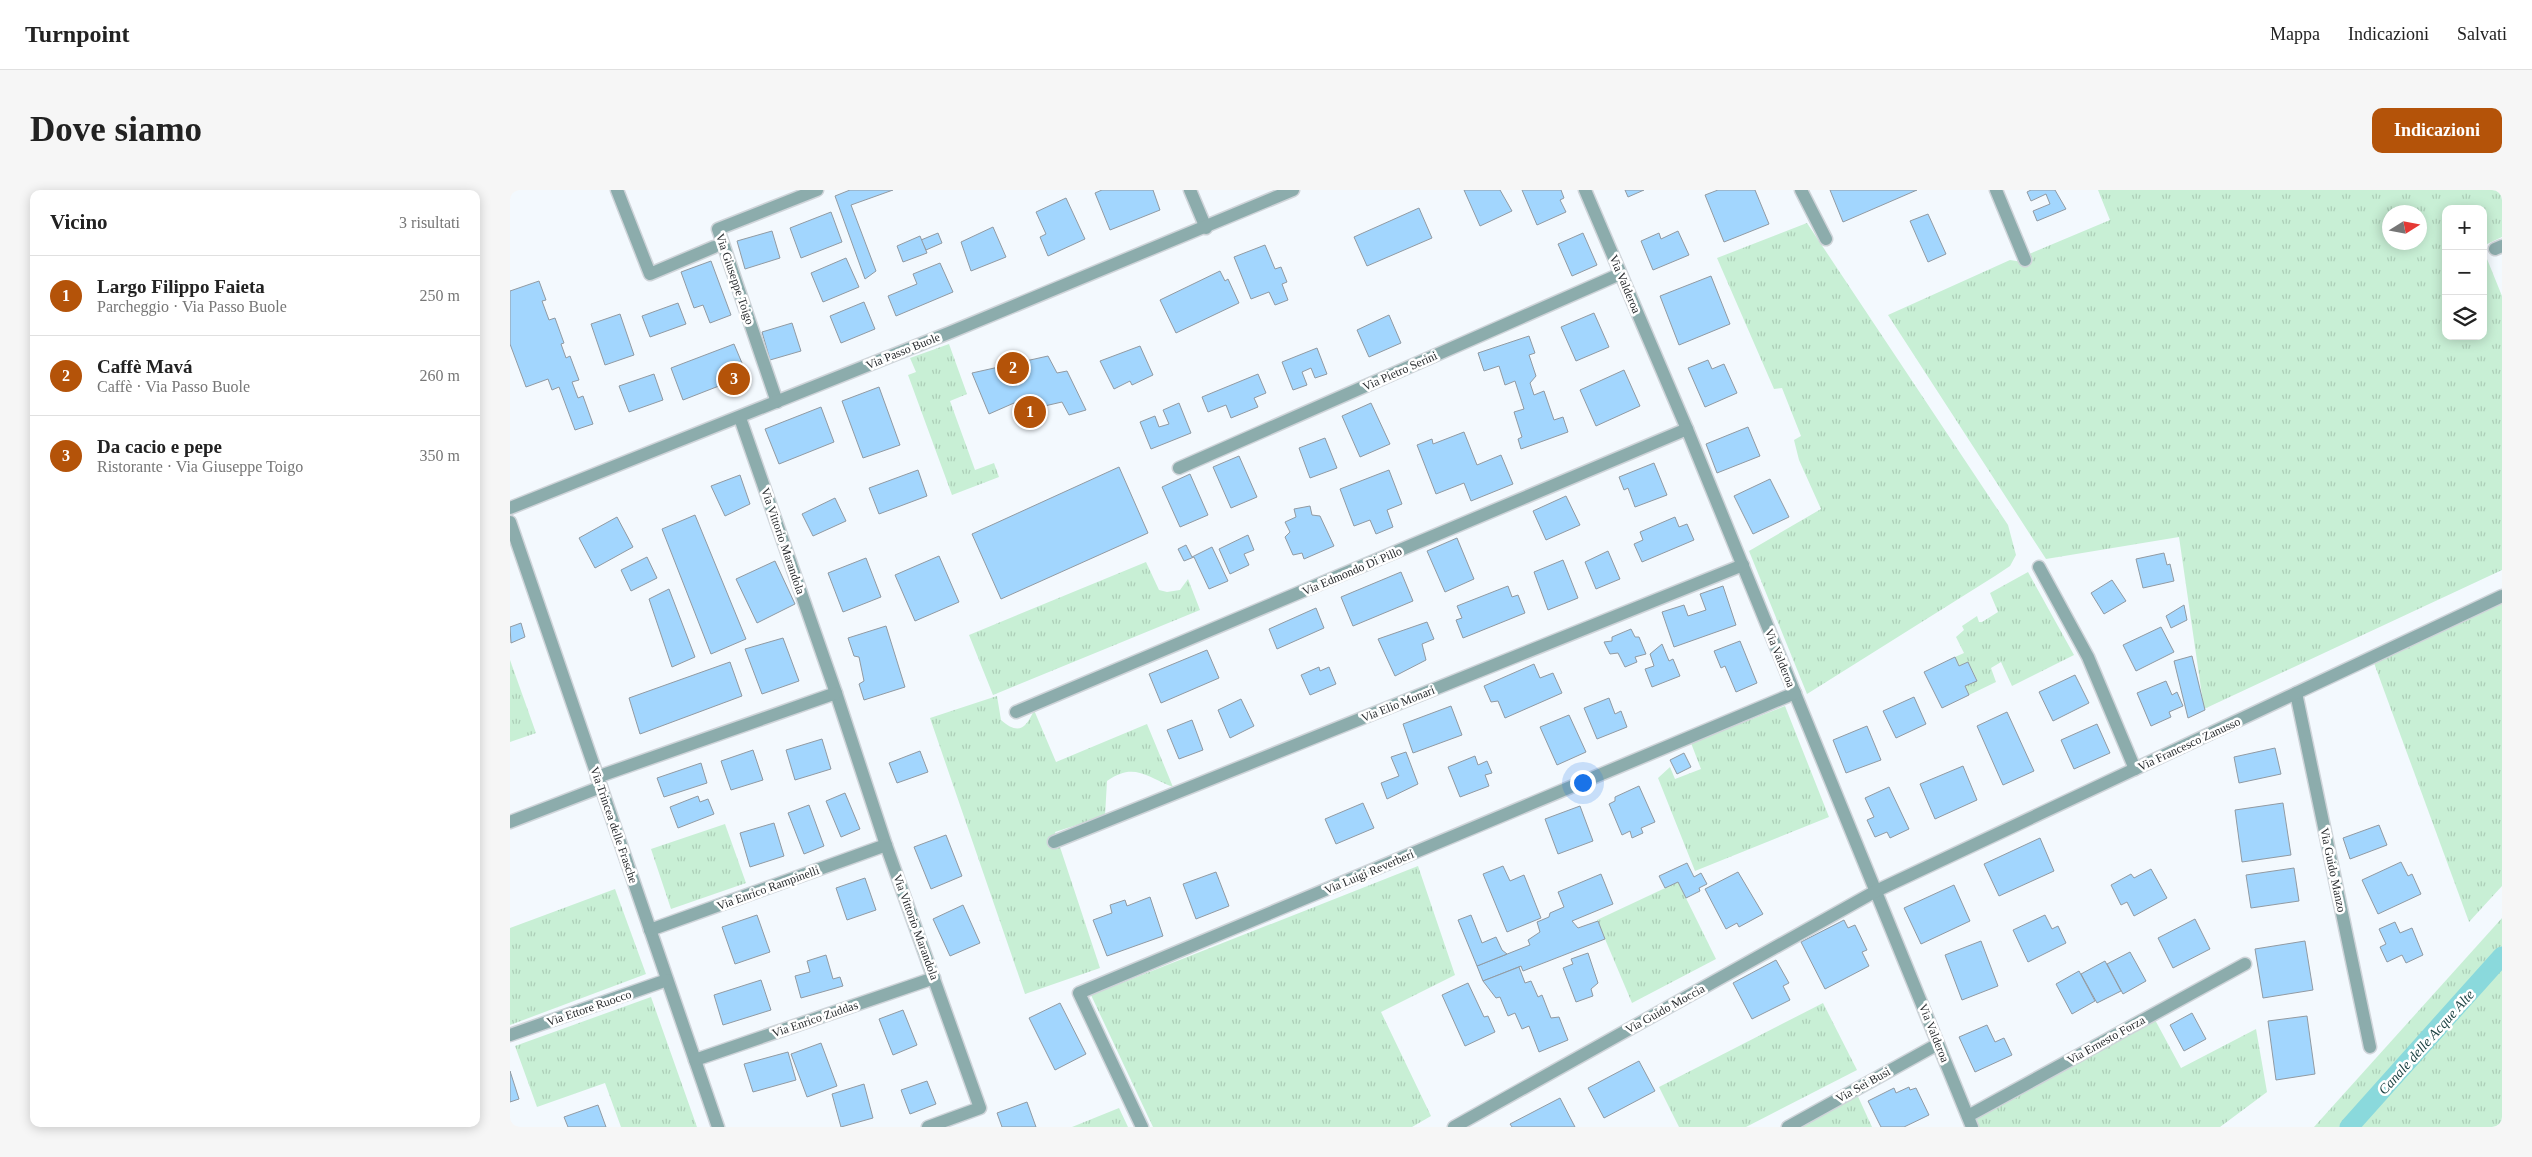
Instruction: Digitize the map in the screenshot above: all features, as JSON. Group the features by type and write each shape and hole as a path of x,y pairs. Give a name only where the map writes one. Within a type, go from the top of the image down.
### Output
{"street":[{"path":"617,190 650,274 714,248"},
{"name":"Via Giuseppe Toigo","path":"777,402 718,229 817,190"},
{"path":"1190,190 1206,228"},
{"name":"Via Passo Buole","path":"510,508 740,418 1206,228 1293,190"},
{"name":"Via Valderoa","path":"1585,190 1743,565 1970,1122"},
{"path":"1801,190 1826,239"},
{"path":"1996,190 2025,260"},
{"name":"Via Pietro Serini","path":"1179,468 1620,274"},
{"name":"Via Vittorio Marandola","path":"740,418 836,693 886,845 980,1108 928,1127"},
{"name":"Via Edmondo Di Pillo","path":"1016,712 1687,430"},
{"name":"Via Trincea delle Frasche","path":"510,522 718,1127"},
{"name":"Via Elio Monari","path":"1054,842 1743,565"},
{"path":"2039,567 2088,657 2135,769"},
{"name":"Via Francesco Zanusso","path":"1876,891 2502,596"},
{"path":"510,822 599,782 836,693"},
{"name":"Via Luigi Reverberi","path":"1142,1127 1079,993 1795,693"},
{"name":"Via Guido Manzo","path":"2296,693 2370,1047"},
{"name":"Via Enrico Rampinelli","path":"650,930 886,845"},
{"name":"Via Guido Moccia","path":"1454,1127 1876,891"},
{"name":"Via Ernesto Forza","path":"1970,1122 2245,964"},
{"name":"Via Enrico Zuddas","path":"695,1060 934,978"},
{"name":"Via Ettore Ruocco","path":"510,1035 667,980"},
{"name":"Via Sei Busi","path":"1788,1127 1938,1044"}],"green space":[{"path":"2098,190 2502,190 2502,237 2487,244 2487,205 2442,205 2442,340 2487,340 2487,259 2502,296 2502,570 2204,709 2179,537 2046,559 1888,315 2010,260 2029,263 2029,254 2110,220"},
{"path":"1807,223 2008,525 2016,555 2010,566 1995,576 1807,694 1749,551 1821,509 1799,460 1794,440 1801,436 1782,388 1774,389 1717,258"},
{"path":"949,344 967,394 950,401 975,470 994,463 999,477 952,495 908,375 916,372 910,358"},
{"path":"1146,562 1159,590 1167,592 1180,590 1188,579 1200,610 993,695 969,635"},
{"path":"2028,572 2074,655 2012,686 2001,662 1991,668 1996,682 1969,695 1965,686 1977,680 1968,662 1959,666 1955,657 1964,653 1956,637 1964,630 1962,626 1977,616 1979,622 1982,622 1998,612 1990,593"},
{"path":"2502,603 2502,886 2469,922 2374,663"},
{"path":"510,660 536,733 510,742"},
{"path":"997,696 1001,720 1012,727 1021,728 1025,725 1034,710 1056,762 1147,724 1173,787 1140,773 1124,772 1116,775 1107,781 1105,816 1055,832 1100,968 1025,994 930,718"},
{"path":"1785,706 1829,817 1695,871 1658,778 1670,767 1675,779 1701,769 1691,743"},
{"path":"725,824 746,883 671,909 651,849"},
{"path":"1418,866 1455,975 1381,1012 1431,1116 1412,1127 1153,1127 1091,995"},
{"path":"1678,882 1716,959 1632,1003 1597,920"},
{"path":"615,889 646,974 510,1025 510,928"},
{"path":"2502,918 2502,1127 2314,1127"},
{"path":"651,997 697,1127 621,1127 605,1083 537,1107 515,1046"},
{"path":"1823,1003 1857,1070 1746,1127 1679,1127 1659,1087"},
{"path":"2154,1018 2181,1068 2256,1029 2267,1092 2220,1127 1974,1127 1970,1117"},
{"path":"1855,1090 1872,1127 1783,1127"},
{"path":"1119,1108 1128,1127 1072,1127"}],"building":[{"path":"850,190 893,190 851,205 876,271 865,279 835,196"},
{"path":"1102,190 1153,190 1160,210 1110,230 1095,193"},
{"path":"1464,190 1500,190 1512,211 1480,226"},
{"path":"1522,190 1561,190 1564,198 1560,200 1566,212 1537,225"},
{"path":"1625,190 1644,190 1628,197"},
{"path":"1718,190 1755,190 1769,224 1724,242 1705,195"},
{"path":"1830,190 1917,190 1843,222"},
{"path":"2031,190 2055,190 2066,209 2037,221 2033,211 2050,204 2046,194 2031,201 2027,192"},
{"path":"1066,198 1085,239 1048,256 1040,237 1046,234 1036,212"},
{"path":"1419,208 1432,238 1367,266 1354,237"},
{"path":"831,212 842,242 801,258 790,228"},
{"path":"1928,214 1946,254 1928,262 1910,221"},
{"path":"993,227 1006,257 971,271 961,242"},
{"path":"772,231 780,258 745,269 737,241"},
{"path":"1678,231 1689,255 1653,270 1641,241 1659,233 1661,239"},
{"path":"938,233 942,243 926,250 921,240"},
{"path":"1583,233 1597,265 1572,276 1558,244"},
{"path":"920,236 927,253 903,262 897,246"},
{"path":"1265,245 1275,269 1281,267 1287,282 1282,284 1288,300 1275,305 1269,292 1251,299 1234,257"},
{"path":"846,258 859,287 823,302 811,273"},
{"path":"711,261 731,315 710,323 703,305 694,308 681,272"},
{"path":"940,263 953,292 896,316 888,296 917,284 913,274"},
{"path":"1220,271 1225,281 1228,279 1239,303 1176,333 1160,300"},
{"path":"1711,276 1730,324 1679,345 1660,296"},
{"path":"539,281 546,300 542,301 549,320 555,318 564,343 561,344 566,358 570,356 579,380 572,382 578,398 583,396 593,424 575,430 559,387 552,390 548,379 526,387 510,344 510,291"},
{"path":"864,302 875,329 841,343 830,316"},
{"path":"678,303 686,324 650,337 642,316"},
{"path":"1594,313 1609,347 1576,361 1561,327"},
{"path":"620,314 634,355 605,365 591,324"},
{"path":"1389,315 1401,343 1369,357 1357,330"},
{"path":"792,323 801,351 770,360 762,332"},
{"path":"1529,336 1535,353 1529,355 1536,376 1530,383 1534,395 1544,391 1554,420 1563,417 1568,432 1521,449 1518,439 1522,437 1514,412 1524,409 1515,381 1505,385 1499,366 1484,371 1478,353"},
{"path":"734,344 747,375 683,400 671,368"},
{"path":"1140,346 1153,375 1132,385 1130,381 1114,389 1100,361"},
{"path":"1317,348 1327,374 1315,378 1311,368 1302,372 1307,385 1293,390 1282,362"},
{"path":"1048,356 1057,373 1067,371 1086,410 1069,415 1062,402 1027,410 1014,403 989,414 972,373"},
{"path":"1708,360 1712,369 1724,364 1737,393 1705,407 1688,368"},
{"path":"1624,370 1640,406 1596,426 1580,390"},
{"path":"654,374 663,400 629,412 619,386"},
{"path":"1258,374 1266,393 1254,398 1258,407 1231,418 1226,405 1208,412 1202,397"},
{"path":"879,387 900,445 863,458 842,401"},
{"path":"1179,403 1191,433 1151,449 1140,422 1155,416 1159,427 1169,424 1163,410"},
{"path":"1371,403 1390,444 1360,457 1342,416"},
{"path":"821,407 834,442 779,464 765,429"},
{"path":"1748,427 1760,456 1717,473 1706,444"},
{"path":"1464,432 1477,465 1501,455 1513,484 1471,501 1464,483 1436,494 1417,445 1432,439 1433,444"},
{"path":"1325,438 1337,468 1310,478 1299,448"},
{"path":"1239,456 1257,497 1231,508 1213,467"},
{"path":"1654,463 1667,495 1635,507 1628,488 1624,490 1619,477"},
{"path":"1119,467 1148,533 1001,599 972,534"},
{"path":"918,470 927,496 879,514 869,488"},
{"path":"1389,470 1402,504 1387,510 1393,527 1376,534 1370,520 1354,526 1340,489"},
{"path":"1190,474 1208,515 1180,527 1162,487"},
{"path":"740,475 750,504 725,516 711,486"},
{"path":"1770,479 1789,517 1753,534 1734,496"},
{"path":"1566,496 1580,525 1546,540 1533,511"},
{"path":"835,498 846,521 813,536 802,514"},
{"path":"1310,506 1312,515 1320,516 1334,546 1304,559 1302,553 1293,555 1285,537 1290,532 1285,522 1296,517 1294,509"},
{"path":"695,515 746,639 711,654 662,529"},
{"path":"617,517 633,547 595,568 579,538"},
{"path":"1675,517 1679,527 1687,524 1694,540 1642,562 1634,544 1643,540 1640,532"},
{"path":"1248,535 1254,550 1244,554 1249,565 1230,574 1219,549"},
{"path":"1457,538 1474,579 1445,592 1427,551"},
{"path":"1186,545 1192,557 1212,547 1228,581 1209,589 1194,557 1184,561 1178,549"},
{"path":"1608,551 1620,579 1596,589 1585,562"},
{"path":"2164,553 2167,565 2170,564 2174,581 2143,588 2136,559"},
{"path":"939,556 959,602 915,621 895,575"},
{"path":"647,557 657,578 631,591 621,570"},
{"path":"866,558 881,597 843,612 828,573"},
{"path":"1563,560 1578,598 1548,610 1534,572"},
{"path":"775,561 795,604 757,623 736,579"},
{"path":"1401,572 1413,601 1353,626 1341,597"},
{"path":"2112,580 2126,601 2104,614 2091,593"},
{"path":"1508,586 1512,597 1518,595 1525,613 1463,638 1456,620 1462,618 1457,606"},
{"path":"1723,586 1736,625 1674,647 1662,612 1684,605 1688,616 1706,610 1700,594"},
{"path":"669,589 695,657 672,667 649,599"},
{"path":"2184,605 2187,620 2171,628 2166,616"},
{"path":"1316,608 1324,628 1277,649 1269,629"},
{"path":"1427,622 1434,639 1422,644 1426,660 1395,676 1378,639"},
{"path":"521,623 525,637 511,643 510,627"},
{"path":"886,626 905,687 864,700 859,684 864,681 859,657 854,656 848,638"},
{"path":"2161,627 2174,652 2136,671 2123,645"},
{"path":"1631,629 1635,637 1639,637 1646,654 1635,657 1637,662 1625,667 1618,653 1610,654 1604,642 1612,641 1612,637"},
{"path":"783,638 799,681 762,694 745,649"},
{"path":"1740,641 1757,683 1736,692 1725,666 1721,668 1714,651"},
{"path":"1662,644 1669,661 1673,659 1680,676 1652,687 1645,669 1654,666 1650,654"},
{"path":"1207,650 1219,678 1161,703 1149,674"},
{"path":"2192,656 2205,710 2188,718 2174,661"},
{"path":"1955,657 1959,666 1968,662 1977,681 1965,686 1969,695 1942,708 1924,672"},
{"path":"730,662 742,696 640,734 629,698"},
{"path":"1534,664 1540,678 1553,673 1562,693 1505,718 1498,701 1491,702 1484,686"},
{"path":"1319,667 1320,671 1329,667 1336,684 1310,695 1301,675"},
{"path":"2075,675 2089,703 2053,721 2039,692"},
{"path":"2166,681 2172,695 2177,692 2183,706 2169,712 2171,717 2151,726 2137,693"},
{"path":"1914,697 1926,724 1896,738 1883,711"},
{"path":"1609,698 1615,714 1621,711 1627,727 1597,739 1584,708"},
{"path":"1241,699 1254,726 1230,738 1218,710"},
{"path":"1451,706 1462,735 1413,753 1403,724"},
{"path":"2007,712 2034,771 2003,785 1977,726"},
{"path":"1569,715 1586,752 1557,765 1540,727"},
{"path":"1192,720 1203,750 1179,759 1167,730"},
{"path":"2097,724 2110,753 2074,769 2061,740"},
{"path":"1867,726 1881,760 1846,773 1833,740"},
{"path":"822,739 831,769 795,780 786,750"},
{"path":"2275,748 2281,774 2239,783 2234,757"},
{"path":"753,750 763,780 731,790 721,761"},
{"path":"920,751 928,772 897,783 889,763"},
{"path":"1406,752 1418,784 1387,799 1381,783 1399,776 1391,757"},
{"path":"1684,753 1691,767 1677,774 1670,760"},
{"path":"1475,756 1478,765 1487,761 1492,773 1485,775 1489,786 1460,797 1448,767"},
{"path":"701,763 707,783 664,797 657,778"},
{"path":"1963,766 1977,800 1935,819 1920,784"},
{"path":"1639,786 1655,822 1641,828 1643,833 1632,838 1630,831 1622,835 1609,804 1615,801 1615,797"},
{"path":"1889,787 1909,829 1890,838 1887,832 1875,837 1867,820 1874,817 1865,798"},
{"path":"845,793 860,829 841,837 826,801"},
{"path":"698,796 700,802 708,799 714,814 678,828 670,807"},
{"path":"1363,803 1374,828 1336,844 1325,819"},
{"path":"2283,803 2291,855 2242,862 2235,810"},
{"path":"809,805 824,846 804,854 788,813"},
{"path":"1580,806 1593,841 1558,854 1545,819"},
{"path":"774,823 784,856 750,867 740,833"},
{"path":"2379,825 2387,845 2350,859 2343,838"},
{"path":"946,835 962,876 931,889 914,847"},
{"path":"2040,838 2054,871 1999,896 1984,864"},
{"path":"2401,862 2408,876 2412,874 2421,894 2378,914 2362,880"},
{"path":"1687,863 1694,877 1701,873 1707,884 1699,888 1700,891 1686,898 1678,882 1665,888 1659,876"},
{"path":"1503,866 1510,881 1524,875 1541,918 1507,932 1483,874"},
{"path":"2294,868 2299,901 2251,908 2246,875"},
{"path":"2151,869 2167,898 2134,916 2127,902 2121,905 2111,885 2131,874 2134,878"},
{"path":"1216,872 1229,906 1196,919 1183,884"},
{"path":"1738,872 1763,914 1739,927 1737,923 1726,929 1705,889"},
{"path":"1601,874 1613,904 1572,921 1578,928 1598,921 1605,939 1523,971 1521,966 1483,981 1477,966 1530,945 1528,940 1540,932 1537,922 1549,917 1550,913 1564,907 1558,892"},
{"path":"865,878 876,910 847,920 836,888"},
{"path":"1954,885 1970,921 1921,944 1904,908"},
{"path":"1150,897 1163,936 1107,956 1093,920 1112,913 1110,905 1125,900 1127,906"},
{"path":"963,905 980,943 950,956 933,919"},
{"path":"757,915 770,952 735,964 722,927"},
{"path":"1471,915 1482,943 1496,937 1502,950 1507,954 1477,966 1458,920"},
{"path":"2045,915 2052,929 2058,926 2066,943 2028,962 2013,930"},
{"path":"2195,919 2210,949 2173,968 2158,938"},
{"path":"1844,920 1848,928 1855,925 1867,950 1862,952 1869,966 1825,989 1801,942"},
{"path":"2395,922 2400,933 2412,928 2423,955 2406,963 2402,955 2387,962 2380,947 2386,944 2379,929"},
{"path":"1981,941 1998,986 1962,1000 1945,955"},
{"path":"2305,941 2313,990 2263,998 2255,949"},
{"path":"2130,952 2146,981 2123,994 2107,964"},
{"path":"1588,953 1598,983 1591,989 1593,996 1576,1002 1563,968 1573,964 1571,959"},
{"path":"826,955 833,979 840,977 843,986 801,998 795,976 810,972 807,961"},
{"path":"1776,960 1789,983 1783,986 1790,1000 1752,1019 1733,983"},
{"path":"2105,961 2121,991 2097,1003 2081,974"},
{"path":"1519,967 1525,983 1531,981 1538,997 1542,995 1551,1018 1559,1017 1568,1040 1539,1052 1529,1026 1522,1029 1515,1013 1508,1016 1500,997 1496,998 1483,981"},
{"path":"2079,971 2095,1001 2072,1014 2056,984"},
{"path":"761,980 771,1010 723,1025 714,995"},
{"path":"1468,983 1484,1017 1488,1016 1495,1032 1465,1046 1442,995"},
{"path":"1060,1003 1086,1054 1055,1070 1029,1018"},
{"path":"903,1010 917,1045 893,1055 879,1019"},
{"path":"2192,1013 2206,1039 2184,1051 2170,1025"},
{"path":"2307,1016 2315,1074 2276,1080 2268,1021"},
{"path":"1987,1025 1995,1042 2004,1038 2012,1055 1975,1072 1959,1037"},
{"path":"821,1043 837,1086 807,1097 791,1054"},
{"path":"788,1052 796,1080 753,1092 744,1064"},
{"path":"1639,1061 1655,1091 1604,1118 1588,1088"},
{"path":"510,1071 519,1099 510,1102"},
{"path":"927,1081 936,1104 910,1114 901,1090"},
{"path":"864,1084 873,1118 841,1127 832,1094"},
{"path":"1909,1087 1910,1090 1916,1088 1929,1115 1904,1127 1881,1127 1868,1101 1894,1088 1896,1093"},
{"path":"1560,1098 1575,1127 1512,1127 1510,1124"},
{"path":"1027,1102 1036,1127 1002,1127 997,1113"},
{"path":"598,1105 606,1127 568,1127 564,1117"}],"waterway":[{"name":"Canale delle Acque Alte","path":"2349,1127 2502,956"}],"place":[{"name":"Caffè Mavá","path":"1013,368"},
{"name":"Da cacio e pepe","path":"734,379"},
{"name":"Largo Filippo Faieta","path":"1030,412"}]}
